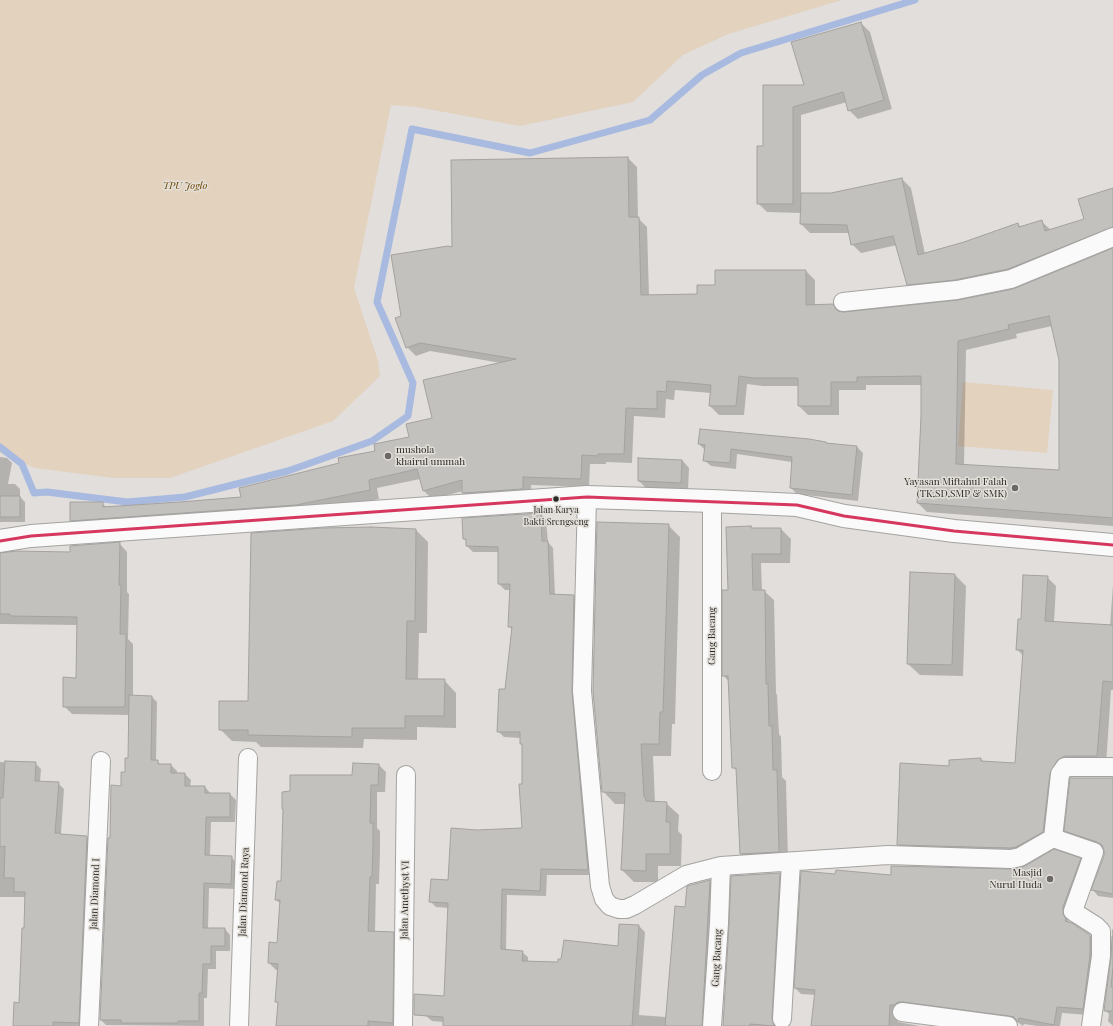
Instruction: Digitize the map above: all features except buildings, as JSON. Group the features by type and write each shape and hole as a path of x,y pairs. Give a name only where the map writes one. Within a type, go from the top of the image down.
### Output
{"main road":[{"path":"0,541 39,535 587,497 797,505 844,516 954,531 1113,545"}],"street":[{"path":"843,302 957,290 1011,279 1113,237"},
{"path":"587,497 582,691 600,886 604,899 610,906 619,909 626,909 686,875 721,866 888,856 1011,859 1020,857 1053,838 1094,852 1073,911 1101,931 1100,963 1091,1026"},
{"name":"Gang Bacang","path":"712,501 712,771"},
{"name":"Jalan Diamond Raya","path":"239,1026 248,758"},
{"name":"Jalan Diamond I","path":"89,1026 101,761"},
{"path":"1053,838 1060,774 1065,767 1113,767"},
{"name":"Jalan Amethyst VI","path":"403,1026 406,775"},
{"path":"782,1019 791,862"},
{"name":"Gang Bacang","path":"712,1026 720,923 721,866"},
{"path":"902,1012 1008,1026"}],"green space":[{"name":"TPU Joglo","path":"0,0 842,0 728,34 683,55 633,102 520,126 417,107 391,105 354,288 378,361 380,376 333,421 170,478 113,478 35,468 0,453"},
{"path":"963,382 1053,390 1047,453 958,446"}],"waterway":[{"path":"0,447 22,464 34,493 47,492 127,502 185,497 288,471 372,441 408,416 413,383 377,302 412,129 530,153 650,120 702,75 741,53 915,0"}],"transit line":[{"path":"0,541 31,536 587,497 797,505 844,516 954,531 1113,545"}],"place":[{"name":"mushola khairul ummah","path":"388,456"},
{"name":"Yayasan Miftahul Falah (TK,SD,SMP & SMK)","path":"1015,488"},
{"name":"Jalan Karya Bakti Srengseng","path":"556,499"},
{"name":"Masjid Nurul Huda","path":"1050,879"}]}
